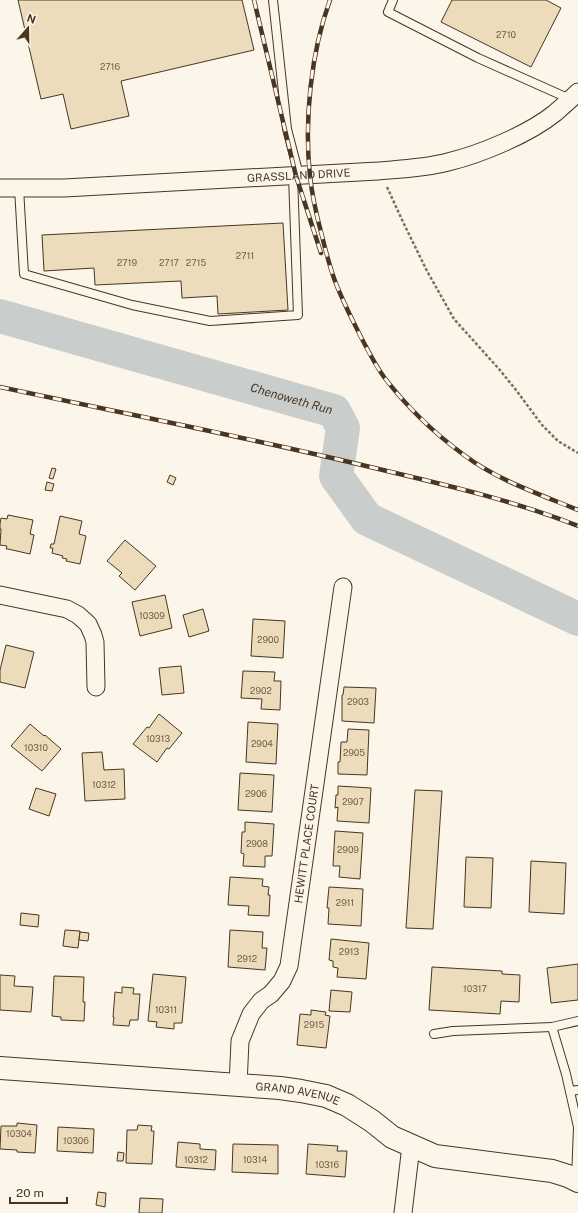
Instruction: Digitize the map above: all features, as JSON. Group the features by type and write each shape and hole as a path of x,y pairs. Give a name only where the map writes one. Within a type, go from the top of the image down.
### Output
{"street":[{"name":"GRASSLAND DRIVE","path":"0,188 64,188 296,176 412,168 448,162 490,149 531,129 555,113 574,96"},
{"name":"HEWITT PLACE COURT","path":"238,1085 240,1041 251,1014 261,1001 271,994 282,981 289,966 343,587"},
{"path":"0,595 67,609 83,619 88,624 95,642 96,687"},
{"name":"GRAND AVENUE","path":"0,1068 280,1088 301,1091 326,1096 346,1105 372,1121 392,1137 435,1156 552,1171 577,1180"},
{"path":"403,1213 411,1146"}],"lane":[{"path":"19,188 24,274 132,305 210,321 298,315 296,176 287,129 273,0"},
{"path":"393,0 388,12 478,58 574,96"},
{"path":"434,1034 453,1031 552,1027 578,1020"},
{"path":"552,1027 566,1074 574,1091 578,1127 577,1180"}],"path":[{"path":"385,182 427,271 454,319 503,374 542,425 558,441 578,453"}],"building":[{"path":"18,0 242,0 254,50 121,81 129,116 71,129 63,94 41,99"},
{"path":"452,0 546,0 561,8 531,67 441,22"},
{"path":"283,223 288,310 218,314 217,296 182,298 181,281 95,285 94,268 44,271 42,235"},
{"path":"52,468 56,469 53,479 49,478"},
{"path":"170,475 176,478 173,485 167,482"},
{"path":"47,482 54,484 52,491 45,490"},
{"path":"8,515 33,520 30,534 34,535 30,554 6,549 7,546 0,545 1,518 7,519"},
{"path":"60,516 82,521 79,534 86,536 80,564 66,561 67,559 62,558 63,556 52,553 53,548 50,548 51,544 54,544"},
{"path":"125,540 156,566 135,590 119,576 122,573 107,561"},
{"path":"165,595 172,628 140,636 132,602"},
{"path":"203,609 209,631 189,637 183,615"},
{"path":"253,619 285,621 283,658 251,656"},
{"path":"6,645 34,652 25,688 0,682 0,670"},
{"path":"181,666 184,693 162,695 159,668"},
{"path":"243,671 275,672 274,681 281,681 280,710 261,709 262,699 241,698"},
{"path":"344,687 376,688 374,723 342,721 342,695"},
{"path":"159,714 182,733 169,749 167,748 157,762 133,744 147,727 149,728"},
{"path":"248,722 278,724 276,764 246,762"},
{"path":"30,724 61,749 42,771 11,746"},
{"path":"348,729 369,730 367,775 338,774 341,742 347,742"},
{"path":"102,752 104,770 124,769 125,799 85,801 82,753"},
{"path":"240,773 274,775 272,812 238,810"},
{"path":"338,786 371,788 369,823 337,821 338,807 335,808 336,795 338,795"},
{"path":"36,788 56,794 49,816 29,809"},
{"path":"415,790 442,791 433,929 406,928"},
{"path":"245,822 274,824 272,856 265,856 265,867 243,866 244,854 241,853 242,832 245,832"},
{"path":"335,831 363,833 360,879 339,877 340,866 333,866"},
{"path":"466,857 493,858 491,908 464,907"},
{"path":"531,861 566,863 564,914 529,912"},
{"path":"230,877 263,879 262,886 269,887 269,916 248,915 249,906 228,905"},
{"path":"329,887 363,889 361,926 328,924 329,908 327,908"},
{"path":"21,913 39,915 38,927 20,925"},
{"path":"65,930 80,931 78,948 63,946"},
{"path":"230,930 263,932 262,948 267,948 265,970 228,967"},
{"path":"80,932 89,933 88,941 79,940"},
{"path":"331,939 369,943 366,979 337,977 338,968 333,967 333,961 329,960"},
{"path":"578,964 578,1000 551,1003 547,968"},
{"path":"432,967 502,971 502,974 520,975 519,1002 501,1001 500,1014 429,1010"},
{"path":"153,974 186,977 182,1023 174,1023 174,1029 156,1027 157,1022 148,1021"},
{"path":"0,975 15,976 14,986 33,987 31,1012 0,1010"},
{"path":"54,976 84,977 84,1021 61,1020 61,1017 52,1016"},
{"path":"122,987 134,988 133,994 140,994 138,1020 130,1020 129,1026 113,1025 115,992 122,993"},
{"path":"331,990 352,992 350,1012 329,1011"},
{"path":"311,1010 326,1012 325,1015 330,1016 326,1048 297,1045 300,1014 311,1015"},
{"path":"17,1123 37,1125 35,1153 0,1149 1,1126 17,1126"},
{"path":"138,1125 152,1126 151,1131 154,1131 152,1164 126,1163 127,1130 137,1130"},
{"path":"58,1127 94,1129 93,1153 57,1151"},
{"path":"178,1142 200,1144 200,1149 216,1150 215,1170 176,1167"},
{"path":"233,1144 278,1145 278,1174 232,1172"},
{"path":"308,1144 338,1146 337,1151 347,1151 345,1177 306,1174"},
{"path":"118,1152 124,1153 123,1161 117,1161"},
{"path":"98,1192 106,1193 105,1207 96,1205"},
{"path":"140,1198 163,1199 162,1213 139,1213"}],"waterway":[{"name":"Chenoweth Run","path":"0,316 334,411 343,428 336,476 367,519 578,619"}],"railway":[{"path":"254,0 296,176 321,253"},
{"path":"330,0 323,20 314,64 309,109 308,154 317,218 335,281 349,313 370,354 384,377 411,409 442,438 490,472 519,486 578,510"},
{"path":"0,387 321,455 473,492 552,516 578,526"}]}
